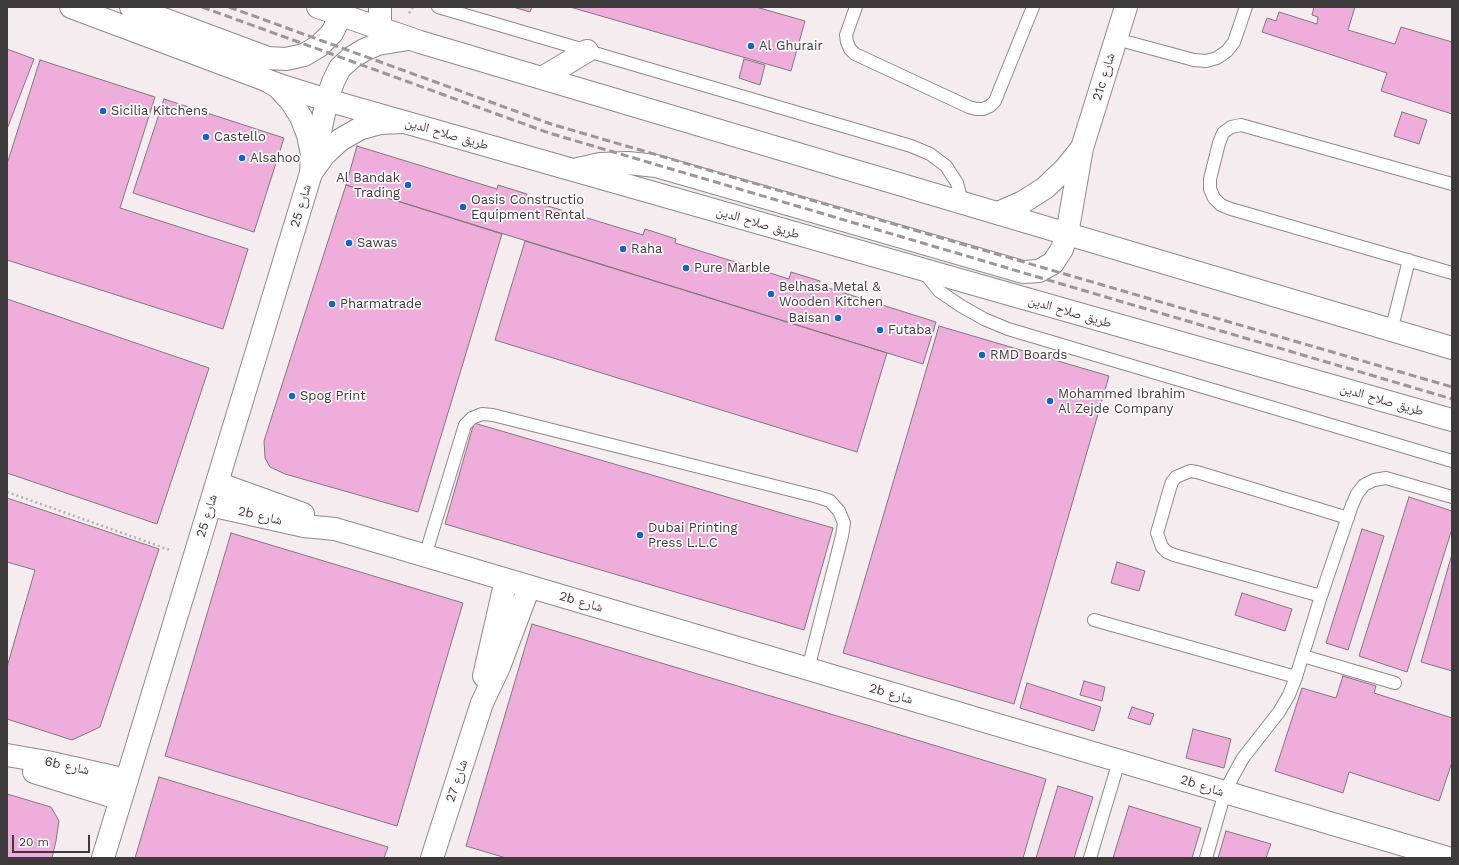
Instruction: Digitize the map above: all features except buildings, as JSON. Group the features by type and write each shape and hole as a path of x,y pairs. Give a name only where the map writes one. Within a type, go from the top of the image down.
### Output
{"main road":[{"name":"طريق صلاح الدين","path":"71,7 327,100 1452,420"},
{"path":"131,7 268,58 286,59 304,55 319,46 332,33 343,11"},
{"path":"318,7 380,18 411,39 1452,348"},
{"name":"21c شارع","path":"573,170 600,164 628,163 656,166 1023,272 1039,271 1053,263 1062,249 1067,234 1082,148 1126,7"},
{"path":"311,173 327,100 333,82 340,68 351,58 378,44 411,39"},
{"path":"542,78 587,51"},
{"name":"شارع 25","path":"103,858 311,173 312,154 308,135 301,117 291,101 278,87 263,78"},
{"name":"شارع 25","path":"311,173 324,155 340,140 359,129 380,123 402,122"},
{"name":"21c شارع","path":"998,213 1023,202 1045,188 1065,169 1082,148"},
{"name":"2b شارع","path":"217,483 307,515 335,529 1448,858"},
{"name":"2b شارع","path":"210,505 304,526 335,529"},
{"name":"شارع 27","path":"482,703 485,672 506,580"},
{"name":"شارع 27","path":"432,858 482,703 499,667 529,587"},
{"name":"6b شارع","path":"7,755 48,762 124,789"},
{"name":"6b شارع","path":"7,760 27,770 124,789"}],"lane":[{"path":"438,7 903,144 930,154 946,166 957,183 962,202"},
{"path":"856,7 846,35 850,49 855,54 976,109 990,106 995,101 1033,7"},
{"path":"1116,39 1194,60 1206,61 1217,58 1227,51 1234,42 1246,7"},
{"path":"1452,184 1241,125 1231,127 1223,133 1210,179 1210,189 1214,198 1221,205 1452,273"},
{"path":"1391,331 1409,260"},
{"path":"921,269 939,291 960,306 984,319 1008,329 1452,461"},
{"path":"425,556 465,425 472,418 482,414 501,416 818,497 830,501 839,511 844,523 808,669"},
{"path":"1321,596 1167,552 1162,547 1157,533 1172,482 1176,477 1190,471 1197,472 1348,518"},
{"path":"1206,858 1226,792 1242,758 1279,712 1289,695 1356,494 1364,485 1374,480 1386,478 1452,497"},
{"path":"1094,620 1296,677"},
{"path":"1303,656 1395,683"},
{"path":"1090,858 1119,761"}],"path":[{"path":"7,492 194,558"}],"railway":[{"path":"202,7 549,133 1452,399"},
{"path":"229,7 551,124 1452,387"}],"place":[{"name":"Al Ghurair","path":"751,46"},
{"name":"Sicilia Kitchens","path":"103,111"},
{"name":"Castello","path":"206,137"},
{"name":"Alsahoo","path":"242,158"},
{"name":"Al Bandak Trading","path":"408,185"},
{"name":"Oasis Constructio Equipment Rental","path":"463,207"},
{"name":"Sawas","path":"349,243"},
{"name":"Raha","path":"623,249"},
{"name":"Pure Marble","path":"686,268"},
{"name":"Belhasa Metal & Wooden Kitchen","path":"771,294"},
{"name":"Pharmatrade","path":"332,304"},
{"name":"Baisan","path":"838,318"},
{"name":"Futaba","path":"880,330"},
{"name":"RMD Boards","path":"982,355"},
{"name":"Spog Print","path":"292,396"},
{"name":"Mohammed Ibrahim Al Zejde Company","path":"1050,401"},
{"name":"Dubai Printing Press L.L.C","path":"640,535"}]}
